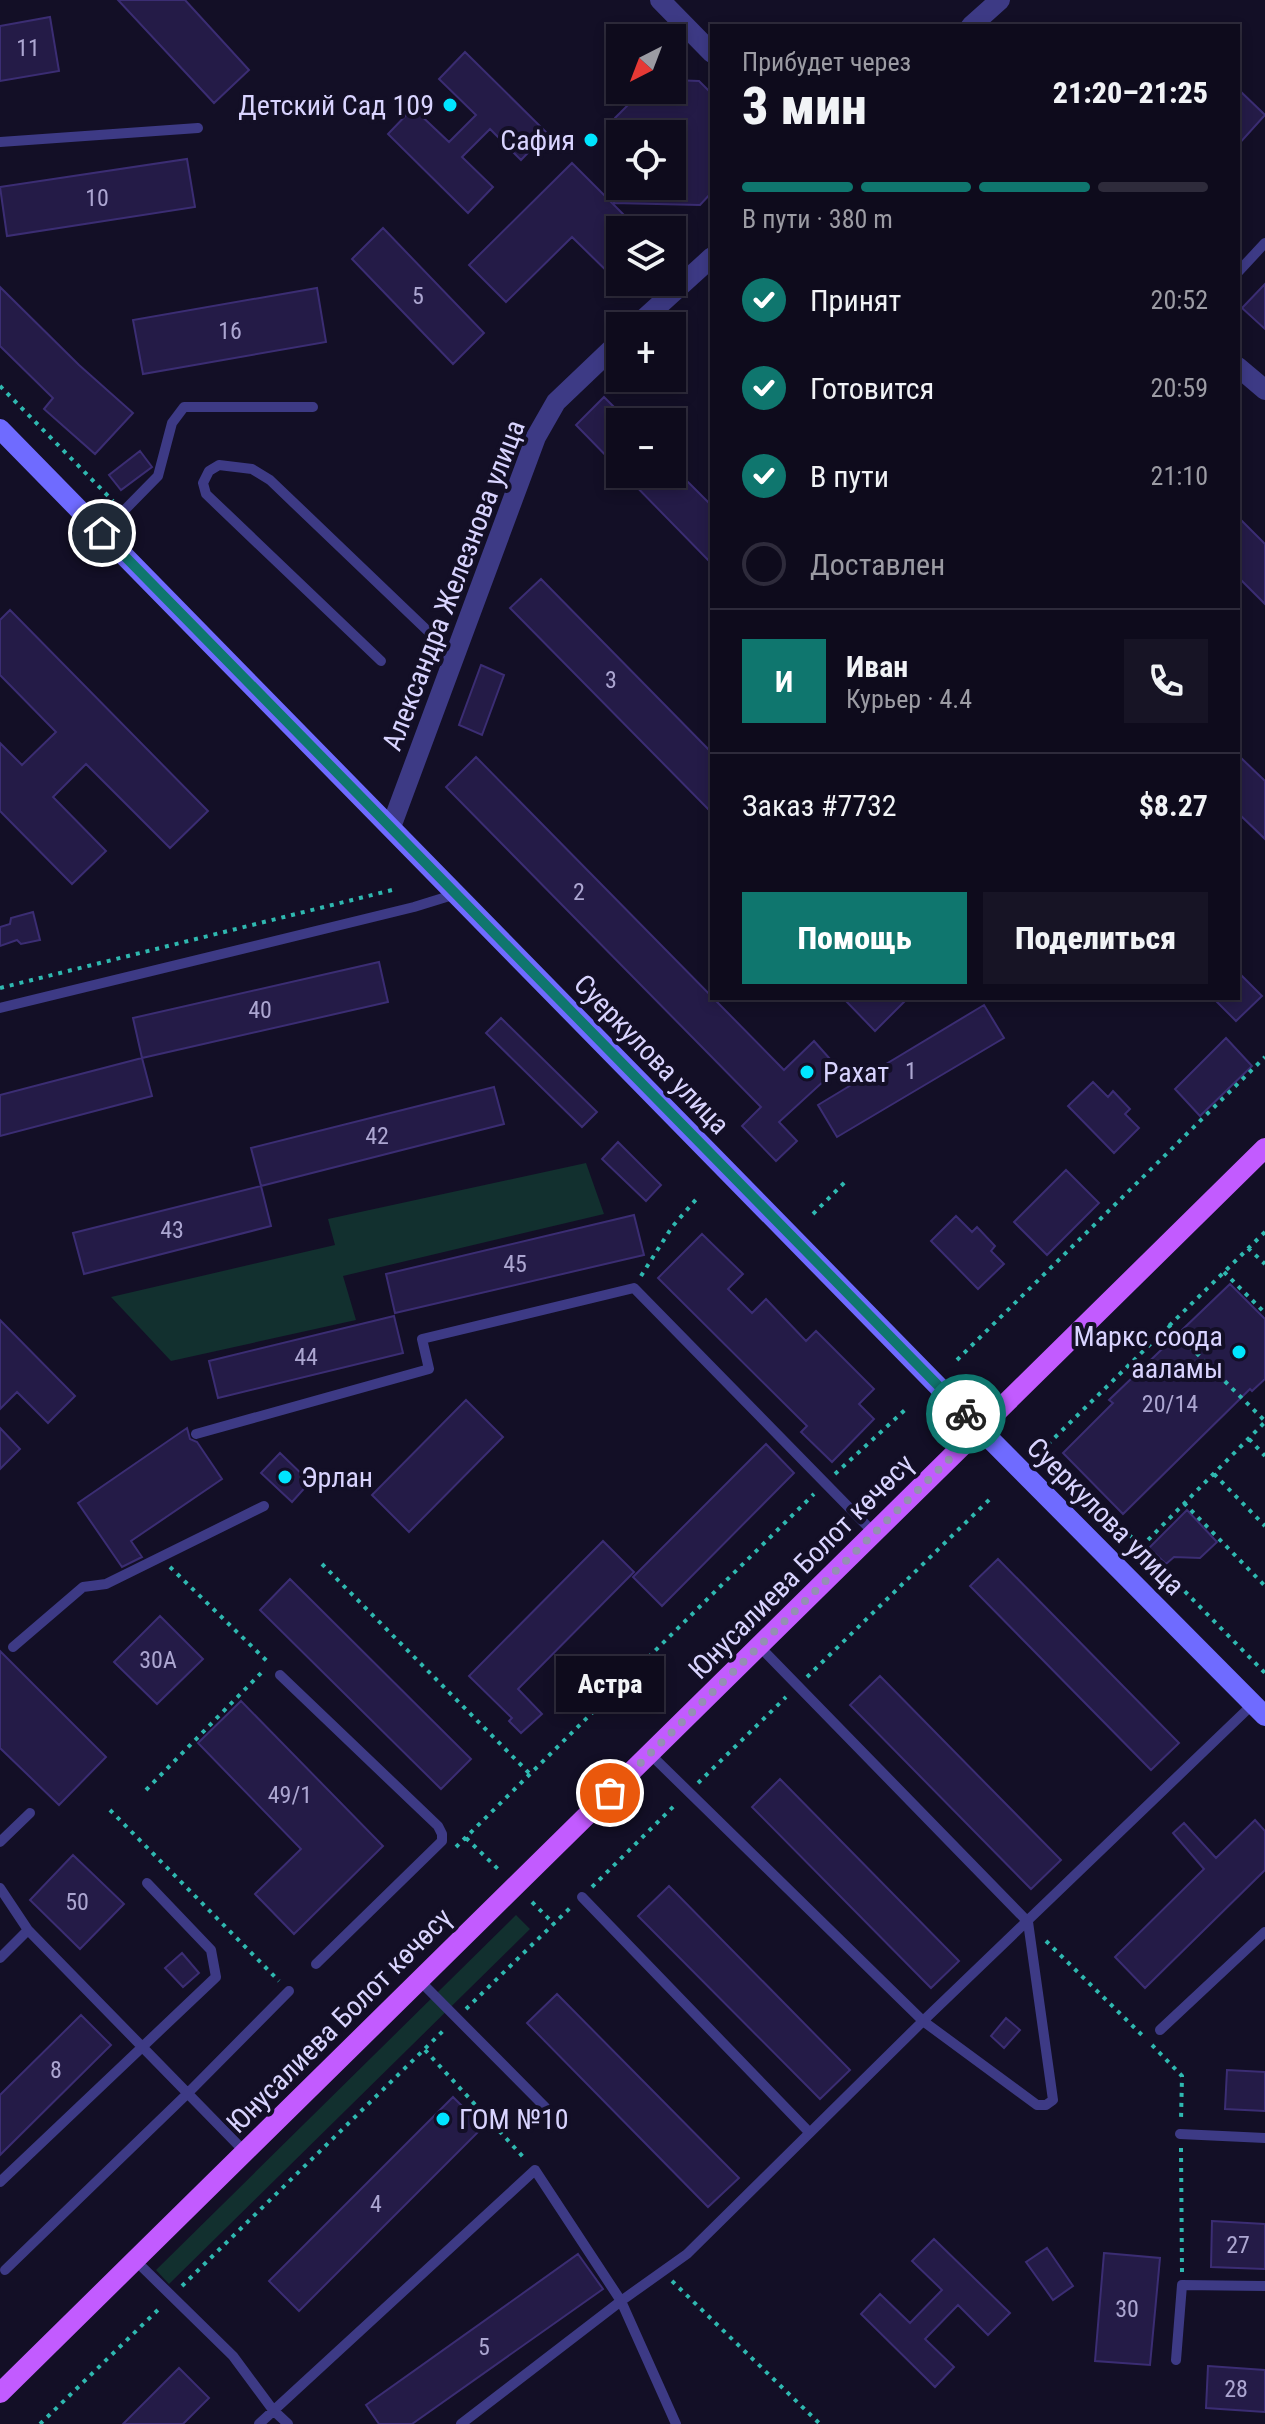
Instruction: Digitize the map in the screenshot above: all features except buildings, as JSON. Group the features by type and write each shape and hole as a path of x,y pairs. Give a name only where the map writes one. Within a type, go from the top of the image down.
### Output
{"main road":[{"name":"Суеркулова улица","path":"0,429 1259,1710"},
{"name":"Юнусалиева Болот көчөсү","path":"0,2393 1265,1148"}],"street":[{"path":"660,0 710,51"},
{"path":"973,24 1000,0"},
{"path":"651,312 710,259"},
{"name":"Александра Железнова улица","path":"391,827 536,437 556,402 606,354"},
{"path":"1240,369 1265,390"}],"lane":[{"path":"0,142 198,128"},
{"path":"1240,270 1265,243"},
{"path":"102,533 158,476 172,423 184,407 313,407"},
{"path":"381,661 206,494 203,483 209,471 219,465 252,469 270,480 455,657"},
{"path":"0,1008 414,907 456,894"},
{"path":"196,1434 429,1369 422,1339 634,1288 874,1533"},
{"path":"13,1647 83,1587 106,1584 264,1506"},
{"path":"650,1754 923,2021 1037,2105 1046,2105 1053,2100 1028,1922 759,1646"},
{"path":"280,1675 438,1826 442,1834 442,1841 316,1964"},
{"path":"461,2424 687,2254 923,2021 1259,1710"},
{"path":"0,1842 30,1813"},
{"path":"0,2182 216,1977 211,1950 147,1883"},
{"path":"0,1888 28,1930 245,2152"},
{"path":"582,1897 809,2132"},
{"path":"0,1958 28,1930"},
{"path":"1160,2030 1265,1932"},
{"path":"420,1981 545,2107"},
{"path":"2,2270 188,2093 289,1991"},
{"path":"1180,2134 1265,2138"},
{"path":"259,2424 535,2170 621,2301 676,2424"},
{"path":"135,2260 233,2356 273,2410 288,2424"},
{"path":"1176,2360 1182,2285 1265,2286"}],"path":[{"path":"0,386 123,512"},
{"path":"0,988 396,889"},
{"path":"957,1360 1265,1057"},
{"path":"813,1214 848,1179"},
{"path":"634,1288 672,1227 699,1196"},
{"path":"1265,1232 1044,1448 1265,1673"},
{"path":"1248,1248 1265,1264"},
{"path":"1224,1271 1265,1313"},
{"path":"1141,1547 1265,1422 1168,1325"},
{"path":"1249,1439 1265,1456"},
{"path":"1214,1474 1265,1526"},
{"path":"40,2424 993,1496"},
{"path":"1184,1503 1265,1586"},
{"path":"146,1790 269,1664 160,1558"},
{"path":"322,1564 530,1774"},
{"path":"110,1810 289,1991"},
{"path":"466,1838 498,1869"},
{"path":"532,1902 554,1924"},
{"path":"1028,1922 1182,2076 1182,2285"},
{"path":"425,2050 535,2170"},
{"path":"663,2272 820,2424"}],"green space":[{"path":"586,1163 604,1214 343,1276 356,1320 171,1361 111,1297 335,1245 328,1219"},
{"path":"516,1915 530,1929 169,2284 156,2270"}],"way so far":[{"path":"610,1793 980,1429 966,1414"}],"place":[{"name":"Детский Сад 109","path":"450,105"},
{"name":"Сафия","path":"591,140"},
{"name":"Рахат","path":"807,1072"},
{"name":"Маркс соода ааламы","path":"1239,1352"},
{"name":"Эрлан","path":"285,1477"},
{"name":"Астра","path":"610,1793"},
{"name":"ГОМ №10","path":"443,2119"}],"route":[{"path":"102,533 966,1414"}]}
